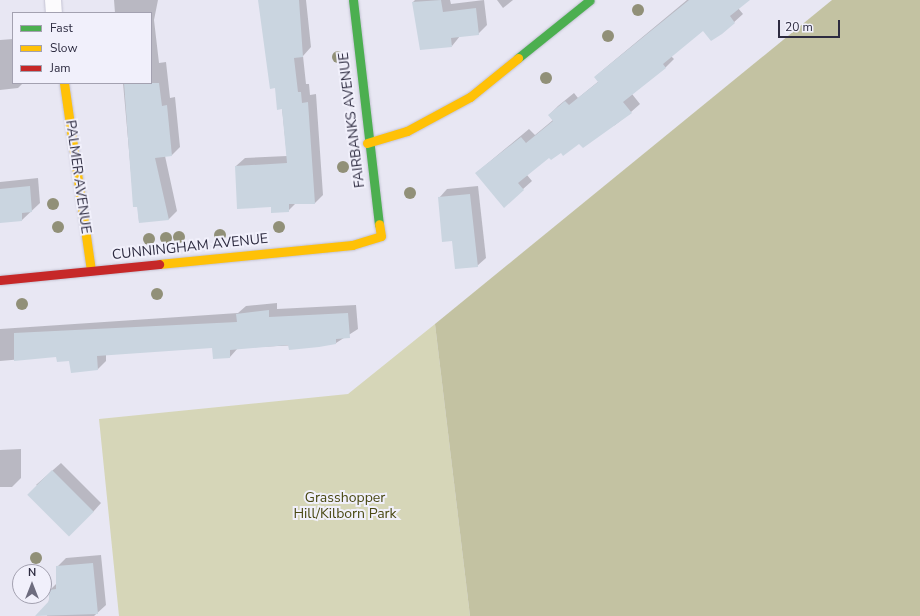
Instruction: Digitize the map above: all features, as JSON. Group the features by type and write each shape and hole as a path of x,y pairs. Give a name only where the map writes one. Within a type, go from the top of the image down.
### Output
{"street":[{"path":"53,0 54,12"},
{"name":"FAIRBANKS AVENUE","path":"353,0 367,143 381,236"},
{"path":"367,143 407,131 470,98 590,0"},
{"name":"PALMER AVENUE","path":"64,84 91,270"},
{"name":"CUNNINGHAM AVENUE","path":"0,280 352,245 381,236"}],"green space":[{"path":"832,0 920,0 920,616 470,616 435,324"},
{"name":"Grasshopper Hill/Kilborn Park","path":"435,324 470,616 119,616 99,419 348,394"}],"building":[{"path":"258,0 299,0 303,57 294,58 298,92 301,92 302,103 308,102 315,204 289,204 289,212 271,213 271,207 237,209 235,166 287,163 282,109 277,110 275,88 270,89"},
{"path":"441,0 443,12 476,8 479,35 451,38 452,47 420,50 412,2"},
{"path":"689,0 750,0 730,16 735,23 722,34 711,41 703,31 663,64 666,68 623,102 632,113 583,148 579,144 563,156 561,153 551,160 549,158 518,183 524,190 504,208 475,173 521,137 526,143 553,121 548,115 565,101 569,105 598,82 594,77"},
{"path":"159,83 162,106 167,105 172,156 155,158 169,220 139,223 137,207 133,207 124,84"},
{"path":"30,186 32,212 22,213 22,221 0,223 0,189"},
{"path":"470,194 478,267 455,269 452,241 442,242 438,197"},
{"path":"269,310 269,317 348,313 350,338 336,339 336,344 289,350 288,345 230,350 230,358 213,359 212,348 97,356 98,370 71,373 69,361 57,362 56,357 14,361 14,333 237,322 236,314"},
{"path":"52,470 94,512 69,536 27,495"},
{"path":"93,563 98,614 35,616 46,604 52,604 52,590 56,589 56,566"}],"traffic: fast":[{"path":"353,0 379,224"},
{"path":"518,58 590,0"}],"traffic: slow":[{"path":"367,143 407,131 470,97 518,58"},
{"path":"64,84 91,270"},
{"path":"159,264 352,245 381,236 379,224"}],"traffic: jam":[{"path":"0,280 159,264"}]}
